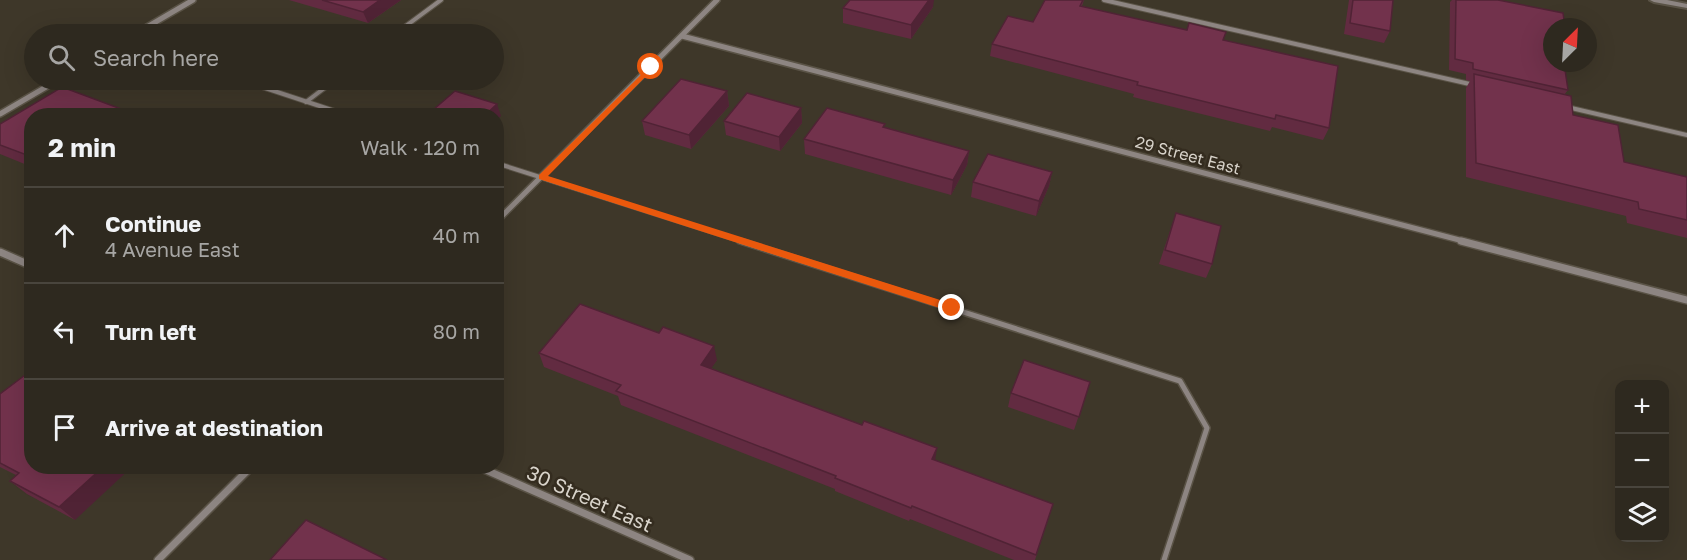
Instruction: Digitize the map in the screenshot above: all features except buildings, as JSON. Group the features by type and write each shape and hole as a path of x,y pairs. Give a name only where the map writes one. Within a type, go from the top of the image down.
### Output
{"street":[{"path":"152,24 193,0"},
{"path":"504,214 717,0"},
{"path":"1654,0 1687,6"},
{"name":"29 Street East","path":"682,36 1687,300"},
{"path":"0,114 41,90"},
{"path":"0,252 24,262"},
{"path":"158,560 244,474"},
{"name":"30 Street East","path":"495,474 690,560"}],"lane":[{"path":"409,24 441,0"},
{"path":"1104,0 1477,86"},
{"path":"271,90 325,108"},
{"path":"306,102 322,90"},
{"path":"1559,105 1687,135"},
{"path":"504,165 1180,381 1207,428 1164,560"}],"route":[{"path":"651,67 542,177 952,308"}]}
